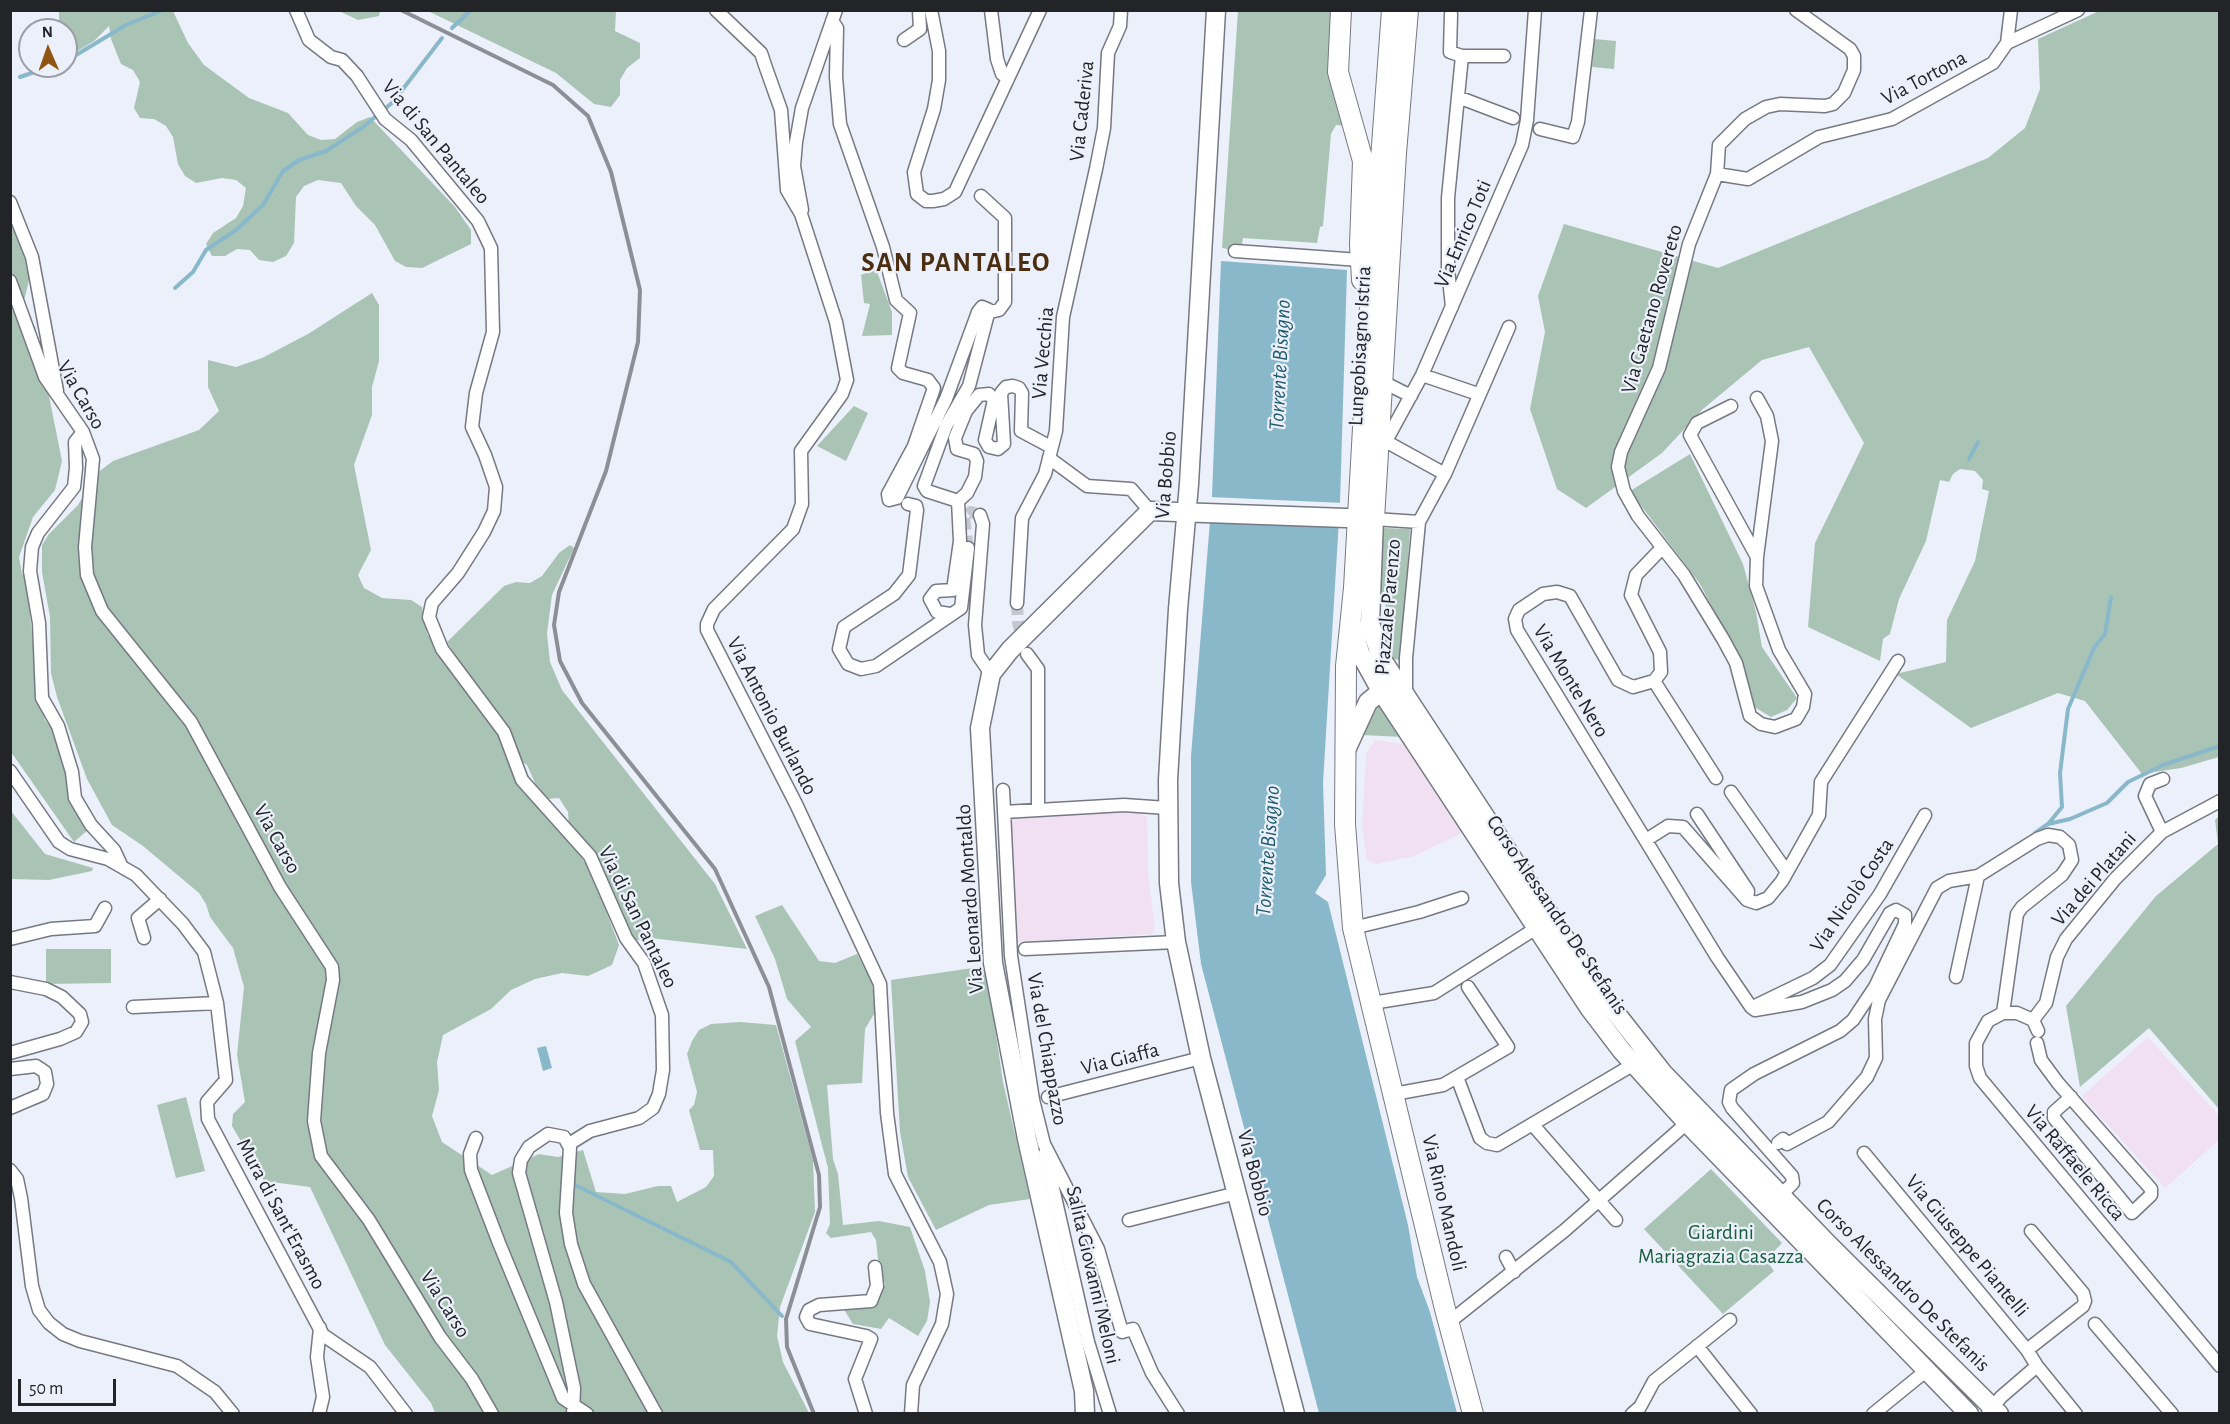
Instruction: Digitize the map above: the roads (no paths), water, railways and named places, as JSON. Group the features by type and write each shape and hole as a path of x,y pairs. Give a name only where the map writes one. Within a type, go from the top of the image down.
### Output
{"main road":[{"name":"Via Bobbio","path":"1216,10 1167,808 1168,883 1176,942 1201,1058 1295,1413"},
{"path":"1341,10 1338,72 1363,161 1367,254"},
{"name":"Lungobisagno Istria","path":"1356,545 1360,518 1371,293 1367,254 1392,10"},
{"name":"Lungobisagno Istria","path":"1388,685 1370,623 1360,518 1382,450 1381,381 1408,10"},
{"path":"1150,511 1360,518"},
{"name":"Via Leonardo Montaldo","path":"1085,1413 1084,1391 1014,1077 993,963 980,728 991,674 1010,650 1150,511"},
{"name":"Piazzale Parenzo","path":"1351,619 1356,545"},
{"name":"Corso Alessandro De Stefanis","path":"1351,619 1360,652 1388,685 1590,1009 1634,1064 1687,1123 1775,1200 1993,1411"},
{"name":"Via Rino Mandoli","path":"1351,619 1346,666 1345,824 1353,928 1448,1323 1473,1413"},
{"name":"Corso Alessandro De Stefanis","path":"1388,685 1406,695 1604,998 1636,1040 1927,1370 1970,1413"},
{"name":"Via Rino Mandoli","path":"1345,753 1368,702 1388,685"}],"street":[{"name":"Via di San Pantaleo","path":"296,10 309,40 331,57 342,60 357,76 385,118 411,140 478,221 491,248 493,332 476,393 472,427 485,454 496,487 494,511 484,532 458,573 432,603 429,617 442,649 504,732 522,780 590,856 626,938 644,963 662,1015 663,1070 659,1094 653,1108 639,1118 590,1131 569,1144"},
{"name":"Via Antonio Burlando","path":"716,10 761,53 781,110 787,190 801,214 836,322 847,380 842,394 801,451 802,504 793,529 723,598 706,624 711,640 796,804 880,984 887,1113 894,1174 940,1262 947,1294 942,1324 913,1385 911,1413"},
{"path":"904,40 921,29 919,10"},
{"path":"931,10 939,51 939,80 934,109 915,164 915,188 921,198 926,201 939,201 955,192 1040,10"},
{"path":"991,10 997,59 1002,74 1008,79"},
{"name":"Via Caderiva","path":"1085,217 1104,128 1108,52 1120,26 1121,10"},
{"name":"Via Enrico Toti","path":"1382,450 1422,375 1522,145 1528,110 1535,10"},
{"path":"1540,129 1573,137 1578,122 1591,10"},
{"name":"Via Tortona","path":"1796,10 1838,39 1854,56 1854,70 1844,93 1833,104 1825,106 1780,104 1767,107 1745,119 1719,145 1717,174 1749,180 1820,137 1892,119 1993,63 2007,43 2078,10"},
{"path":"2007,43 2011,10"},
{"path":"1451,14 1450,52 1462,56 1504,56"},
{"path":"801,214 802,202 794,166 796,142 802,108 834,16"},
{"path":"834,16 837,28 836,77 840,124 883,248 896,300 908,310 910,315 899,370 928,380 933,384 934,392 914,446 888,494 888,499 892,501 897,498 946,399 976,315 982,307 988,308 990,312"},
{"path":"1452,308 1448,269 1448,198 1462,56"},
{"path":"1458,97 1513,118"},
{"name":"Via Gaetano Rovereto","path":"1661,549 1627,498 1619,479 1619,460 1659,368 1689,244 1717,174"},
{"path":"958,501 927,491 924,486 946,426 969,386 985,320 990,312 999,310 1005,302 1005,218 981,196"},
{"path":"10,202 32,257 57,391"},
{"name":"Via Vecchia","path":"1017,603 1022,518 1038,491 1056,431 1063,317 1085,217"},
{"path":"1235,251 1367,254"},
{"name":"Via Carso","path":"10,281 45,377 57,391 83,432 93,459 85,547 87,575 102,610 191,722 280,886 332,967 333,980 319,1053 314,1121 321,1156 369,1220 440,1337 472,1379 492,1413"},
{"name":"Piazzale Parenzo","path":"1406,695 1406,658 1419,522 1445,474 1509,327"},
{"path":"1422,375 1478,394"},
{"path":"1381,381 1411,396"},
{"path":"958,501 967,493 977,468 976,456 957,449 954,438 966,411 979,395 989,394 994,400 985,440 989,447 998,449 1004,444 1001,393 1006,387 1013,386 1019,388 1022,393 1022,431 1087,486 1131,489 1150,511"},
{"path":"1716,777 1654,681 1660,672 1660,652 1633,602 1631,589 1640,569 1661,549 1684,576 1724,639 1736,663 1750,716 1761,724 1775,727 1796,719 1803,707 1805,694 1791,675 1758,596 1755,576 1772,441 1767,416 1757,398"},
{"path":"1731,406 1697,423 1690,435 1757,557"},
{"path":"83,432 75,442 74,487 38,533 32,547 30,571 39,623 42,698 58,726 72,772 75,798 92,825 114,850 122,865"},
{"path":"1382,450 1445,474"},
{"path":"950,614 937,612 930,598 936,591 953,590 960,541 958,501"},
{"path":"908,504 916,506 917,510 909,574 894,594 844,627 840,634 839,650 848,663 855,668 868,669 896,654 963,604 968,548"},
{"path":"980,514 983,524 975,625 978,655 991,674"},
{"name":"Piazzale Parenzo","path":"1360,518 1419,522"},
{"name":"Via Monte Nero","path":"1654,681 1633,687 1618,680 1570,596 1557,592 1543,594 1519,610 1515,619 1516,630 1751,1008"},
{"path":"1027,654 1038,669 1038,810"},
{"path":"1388,685 1406,658"},
{"path":"1646,840 1668,826 1683,827 1747,900 1756,903 1768,898 1819,815 1821,782 1898,661"},
{"path":"10,771 59,842 70,849 122,865"},
{"name":"Via dei Platani","path":"2162,832 2145,796 2150,784 2163,779"},
{"name":"Via del Chiappazzo","path":"1003,790 1011,956 1033,1100 1044,1144 1098,1249 1122,1332 1133,1329 1152,1373 1178,1413"},
{"path":"1731,792 1786,872"},
{"name":"Via dei Platani","path":"2036,1031 2046,1003 2057,957 2066,939 2115,879 2162,832 2220,801"},
{"path":"1004,812 1124,805 1167,808"},
{"path":"1697,814 1748,891 1747,900"},
{"name":"Via Nicolò Costa","path":"1751,1008 1813,978 1830,965 1880,894 1925,815"},
{"name":"Via dei Platani","path":"1778,1143 1783,1139 1787,1144 1828,1122 1861,1086 1874,1066 1876,1058 1875,998 1938,888 1949,881 1978,876 2029,843 2048,835 2060,837 2072,850 2072,860 2062,875 2022,907 2018,914 2003,1013"},
{"name":"Mura di Sant'Erasmo","path":"122,865 136,875 160,899 195,938 204,952 217,1003 226,1080 207,1102 207,1119 320,1328 331,1342 370,1367 406,1413"},
{"path":"1956,977 1978,876"},
{"path":"1353,928 1419,912 1462,898"},
{"path":"144,938 138,918 160,899"},
{"path":"10,939 51,929 95,926 105,908"},
{"name":"Via Nicolò Costa","path":"1751,1008 1755,1010 1802,1002 1832,990 1863,960 1890,913 1899,910 1905,915 1905,924 1875,998 1840,1031 1754,1074 1731,1090 1729,1102 1732,1108 1792,1176 1793,1183 1775,1200"},
{"path":"1372,1003 1434,993 1538,927"},
{"path":"1025,949 1176,942"},
{"path":"10,982 46,989 62,997 81,1014 82,1022 76,1032 60,1039 10,1053"},
{"path":"1394,1094 1443,1085 1508,1047 1468,987"},
{"path":"133,1007 217,1003"},
{"path":"2003,1013 2017,1013 2036,1031 2042,1060 2151,1189 2151,1195 2132,1213 2054,1118 2054,1112 2071,1097"},
{"name":"Via Raffaele Ricca","path":"2003,1013 1988,1021 1979,1034 1976,1066 1980,1078 2220,1366"},
{"name":"Via Giaffa","path":"1048,1097 1201,1058"},
{"path":"1457,1077 1480,1138 1486,1143 1497,1145 1634,1064"},
{"path":"10,1069 36,1066 45,1072 47,1084 44,1094 10,1108"},
{"path":"1448,1323 1514,1272 1631,1174 1687,1123"},
{"path":"1533,1125 1616,1220"},
{"path":"573,1410 574,1389 556,1302 519,1173 524,1154 540,1137 555,1134 564,1137 569,1144 566,1213 578,1268 603,1322 656,1413"},
{"path":"476,1138 470,1154 471,1170 555,1382 563,1398 573,1410 587,1413"},
{"name":"Salita Giovanni Meloni","path":"1044,1144 1088,1342 1110,1413"},
{"name":"Via Giuseppe Piantelli","path":"1864,1153 2027,1350 2037,1366 2076,1413"},
{"path":"10,1170 17,1179 21,1198 32,1286 39,1310 49,1323 63,1334 80,1341 177,1366 215,1392 232,1413"},
{"path":"1130,1220 1237,1193"},
{"path":"2027,1350 2083,1306 2085,1298 2031,1232"},
{"path":"1506,1257 1514,1272"},
{"path":"866,1413 855,1379 871,1340 810,1324 806,1317 809,1310 819,1305 871,1301 876,1286 875,1268"},
{"path":"1632,1413 1640,1407 1654,1381 1730,1320"},
{"path":"2095,1324 2172,1413"},
{"path":"319,1413 323,1397 317,1357 320,1328"},
{"path":"1697,1346 1751,1413"},
{"path":"1993,1411 2001,1397 2037,1366"},
{"path":"1873,1413 1927,1370"}],"water":[{"name":"Torrente Bisagno","path":"1221,261 1347,270 1340,503 1323,783 1326,875 1315,893 1328,902 1408,1225 1417,1277 1430,1312 1457,1413 1319,1413 1201,964 1191,882 1191,756 1212,496"},
{"path":"546,1046 552,1068 543,1071 537,1048"}],"waterway":[{"path":"78,54 126,25 163,10"},
{"path":"452,28 471,10"},
{"path":"175,288 193,272 206,250 236,230 263,205 283,171 299,160 326,151 363,127 393,102 442,38"},
{"path":"1969,459 1978,442"},
{"path":"2048,824 2062,807 2060,773 2068,709 2094,648 2105,634 2111,597"},
{"path":"2035,833 2048,824 2070,819 2107,803 2128,782 2163,765 2220,746"},
{"path":"571,1183 731,1262 782,1316"}],"tunnel":[{"path":"968,548 964,518 971,512 980,515"},
{"path":"1017,603 1018,622 1023,643"}],"railway":[{"path":"401,10 553,85 588,116 611,172 640,290 638,342 606,471 559,592 554,625 560,661 582,703 715,869 769,987 819,1175 820,1207 786,1319 787,1347 814,1414"}],"district":[{"name":"SAN PANTALEO","path":"956,263"}],"park label":[{"name":"Giardini Mariagrazia Casazza","path":"1721,1245"}]}
